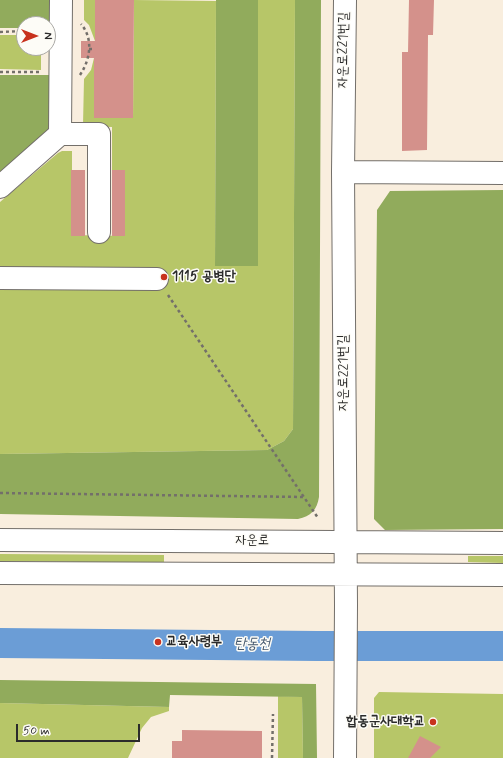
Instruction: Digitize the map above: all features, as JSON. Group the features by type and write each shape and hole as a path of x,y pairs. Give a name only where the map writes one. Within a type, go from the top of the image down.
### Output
{"street":[{"path":"0,187 60,134 70,74 61,0"},
{"name":"자운로221번길","path":"345,0 343,172 346,605 345,758"},
{"path":"60,134 99,134 99,232"},
{"path":"343,172 503,173"},
{"path":"0,278 158,279"},
{"name":"자운로","path":"0,540 503,543"},
{"path":"0,572 503,575"}],"path":[{"path":"0,72 70,74 87,62 89,49 87,36 79,22"},
{"path":"0,32 16,31"},
{"path":"89,49 94,49"},
{"path":"158,279 318,518"},
{"path":"0,493 304,497"},
{"path":"272,758 273,714"}],"green space":[{"path":"0,0 50,0 49,16 16,16 16,28 0,28"},
{"path":"84,0 95,0 95,41 89,25 84,20"},
{"path":"134,0 216,1 215,266 258,266 258,0 295,0 293,429 284,441 267,450 0,454 0,202 58,153 62,151 72,151 72,235 125,236 125,171 112,170 112,127 83,125 84,79 91,70 94,58 94,117 133,118"},
{"path":"216,0 258,0 258,266 215,266"},
{"path":"295,0 321,0 319,497 317,506 313,512 298,519 0,514 0,454 267,450 284,441 293,429"},
{"path":"0,35 16,35 16,56 41,56 41,70 0,69"},
{"path":"0,75 49,75 49,132 0,176"},
{"path":"503,190 503,529 385,530 374,519 377,210 390,191"},
{"path":"0,554 164,555 164,563 0,561"},
{"path":"468,556 503,556 503,563 468,562"},
{"path":"0,680 316,684 317,758 303,758 302,697 170,695 169,707 0,703"},
{"name":"합동군사대학교","path":"379,692 503,694 503,758 374,758 374,698"},
{"path":"278,696 302,697 303,758 278,758"},
{"path":"0,703 169,707 169,711 151,717 142,728 128,758 0,758"}],"building":[{"path":"95,0 134,0 133,118 94,118 94,58 81,58 81,41 95,41"},
{"path":"409,0 434,0 433,35 428,35 427,150 402,151 402,52 408,52"},
{"path":"71,170 85,170 85,236 71,236"},
{"path":"112,170 125,170 125,236 112,236"},
{"path":"182,730 262,731 262,758 172,758 172,741 182,741"},
{"path":"420,736 441,747 430,758 408,758"}],"waterway":[{"name":"탄동천","path":"0,643 503,646"}],"place":[{"name":"1115 공병단","path":"164,277"},
{"name":"교육사령부","path":"158,642"},
{"name":"합동군사대학교","path":"433,722"}]}
